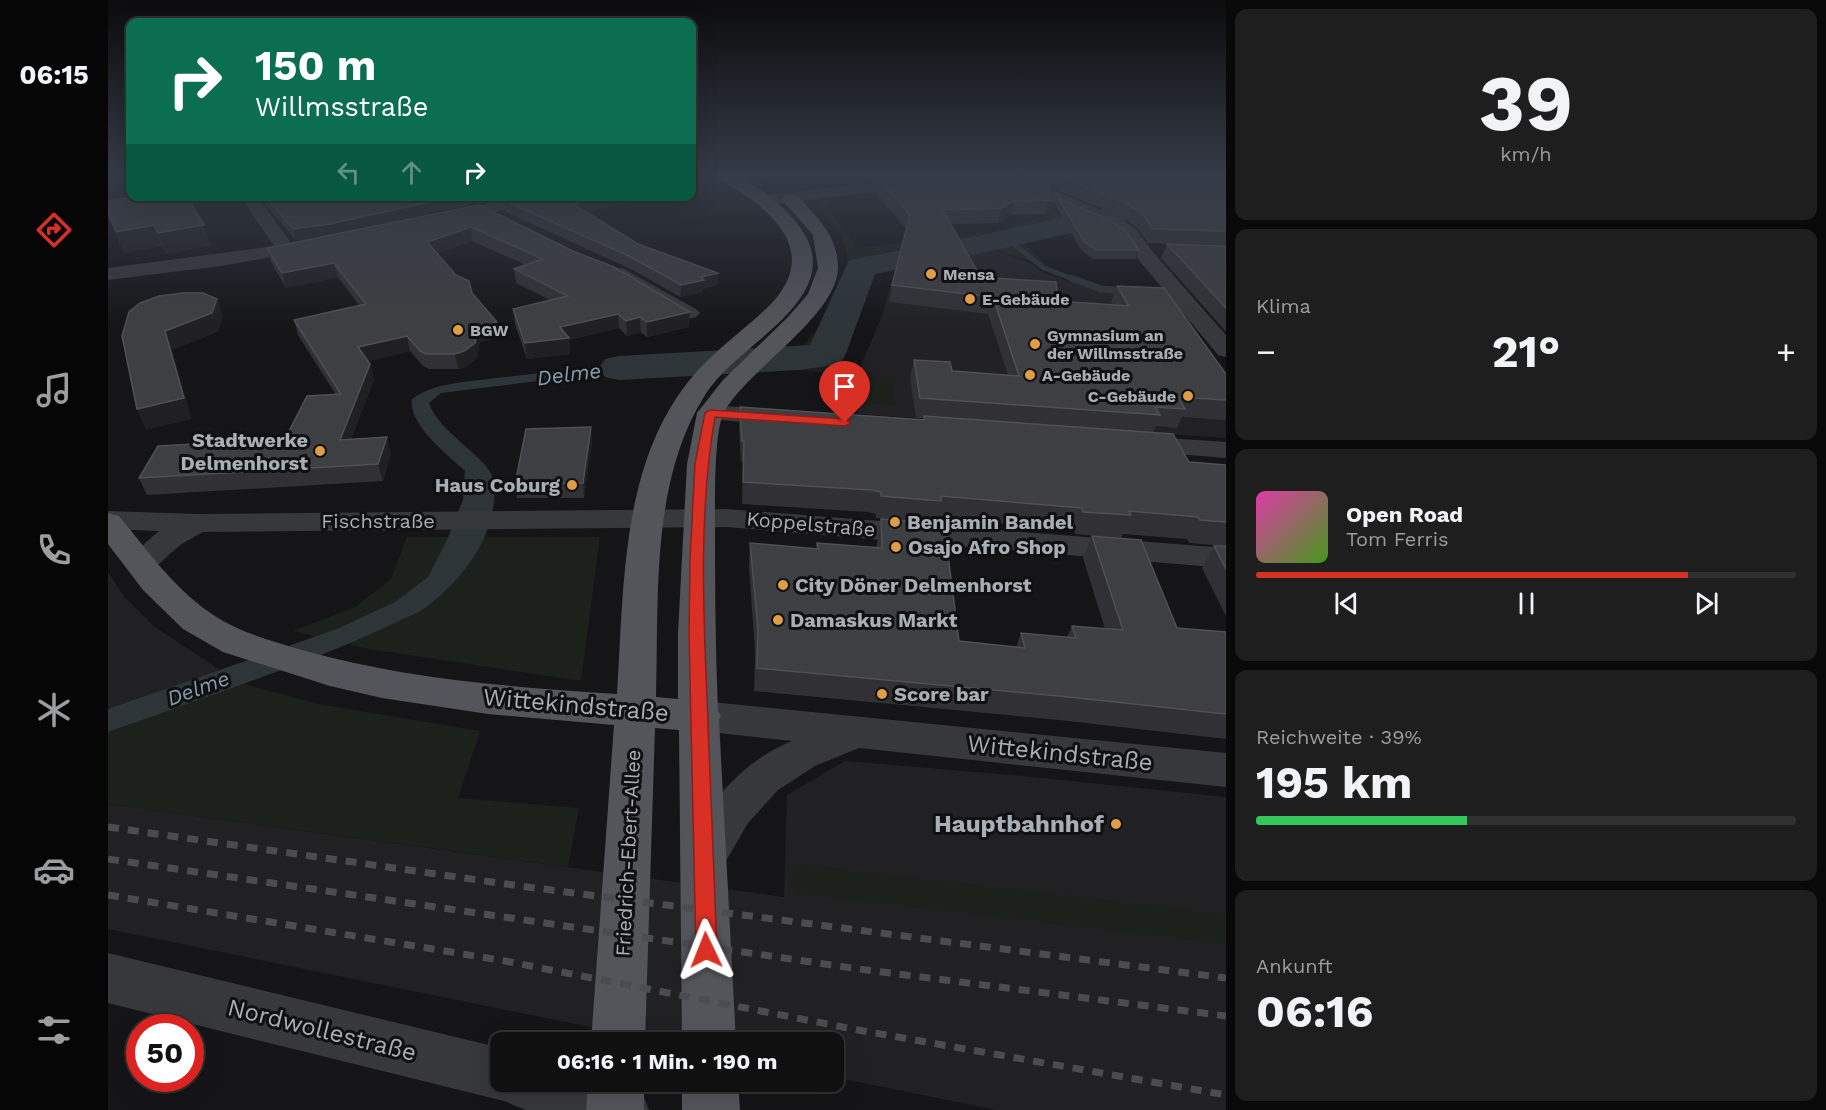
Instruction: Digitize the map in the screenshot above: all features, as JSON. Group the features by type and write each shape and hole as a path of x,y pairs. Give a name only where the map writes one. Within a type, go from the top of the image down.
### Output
{"main road":[{"name":"Friedrich-Ebert-Allee","path":"710,413 739,362 800,279 802,257 792,226"},
{"name":"Friedrich-Ebert-Allee","path":"619,1032 647,517 668,448 693,391 786,334 818,296 828,268 822,234 812,226"},
{"path":"709,1032 701,716 696,633 701,464 710,413"},
{"name":"Wittekindstraße","path":"108,522 164,592 184,612 212,631 243,645 314,669 378,683 455,694 568,706 701,716"},
{"path":"710,1092 711,1110"}],"street":[{"path":"269,226 286,249"},
{"path":"1119,226 1130,233 1226,350"},
{"path":"108,274 221,260 333,242"},
{"path":"1142,250 1169,251"},
{"path":"603,267 669,299 689,312"},
{"path":"710,413 810,420"},
{"path":"1107,441 1226,450"},
{"name":"Koppelstraße","path":"647,517 763,520 1226,558"},
{"name":"Fischstraße","path":"108,522 198,523 647,517"},
{"path":"141,563 168,539 198,523"},
{"name":"Wittekindstraße","path":"701,716 1226,770"},
{"path":"704,857 721,825 739,800 771,770 792,757 860,731"},
{"name":"Nordwollestraße","path":"108,978 490,1072"},
{"path":"570,1092 617,1102"}],"shaded area":[{"path":"833,226 841,226 858,248 1001,230 1014,226 1077,226 1076,232 1025,244 1047,266 985,247 868,269 857,295 841,374 781,368 816,332 827,317 843,286 847,270 847,254"},
{"name":"Gymnasium an der Willmsstraße","path":"985,247 1033,264 1042,273 1102,292 1162,296 1226,380 1226,438 858,414 857,375 883,313 897,263"},
{"path":"860,376 892,378 895,405 862,403"},
{"path":"407,537 600,537 581,681 369,649 293,631 355,607 391,579"},
{"path":"108,572 125,598 155,627 220,670 108,709"},
{"path":"244,684 318,704 480,731 458,798 579,808 568,867 108,804 108,732"},
{"path":"845,761 1023,776 1226,797 1226,1110 996,1110 844,1079 844,1032 615,1032 108,929 108,804 784,897 787,795"},
{"path":"798,864 1226,914 1226,944 801,894 790,884 790,875"}],"water":[{"path":"698,355 687,366 610,372 441,393 429,403 435,414 443,425 484,464 494,482 494,501 485,537 465,569 453,583 422,610 355,641 108,732 108,709 337,629 395,602 428,577 447,540 463,500 465,471 431,439 416,419 412,409 412,399 418,395 448,384 462,382"}],"building":[{"path":"113,226 150,226 116,232"},
{"path":"154,226 199,226 158,233"},
{"path":"290,226 317,226 293,229"},
{"path":"376,226 521,226 575,252 614,267 690,312 647,322 640,317 626,321 618,314 560,327 569,338 525,343 513,309 568,296 514,269 543,259 471,227 427,242 456,275 469,281 472,293 497,322 478,327 475,343 455,354 426,354 420,351 407,336 358,347 370,364 340,440 387,437 378,464 139,478 158,446 285,439 307,396 341,394 294,320 366,304 334,263 282,273 267,248"},
{"path":"561,226 608,226 638,244 718,273 701,277 704,280 681,285 631,257"},
{"path":"907,226 952,226 977,271 993,273 993,278 1056,282 1058,301 1129,306 1117,286 1164,288 1226,374 1226,400 1178,397 1185,409 1155,407 1160,415 920,398 914,360 950,362 952,371 1019,376 993,297 892,285"},
{"path":"1075,226 1118,226 1125,230 1139,250 1096,250 1084,241"},
{"path":"1151,226 1226,226 1226,231 1153,229"},
{"path":"1167,244 1226,246 1226,308"},
{"path":"203,293 217,299 212,313 165,331 184,398 137,409 122,336 129,312 140,303 159,296"},
{"path":"740,407 924,420 924,416 1173,434 1189,462 1226,465 1226,522 1200,520 1198,517 1129,511 1131,515 1083,512 1082,508 941,496 941,501 881,496 881,492 872,490 743,482 744,441 742,441"},
{"path":"591,427 583,483 515,484 526,429"},
{"path":"881,519 944,524 959,641 1025,648 1021,633 1076,638 1072,626 1123,630 1092,536 1141,540 1177,628 1226,632 1226,714 757,668 758,629 750,543 818,549 817,543 882,548"},
{"path":"1214,546 1226,546 1226,569"}],"waterway":[{"name":"Delme","path":"619,368 825,356 861,267 1064,226"},
{"path":"1007,239 1044,268 1076,280"},
{"path":"1071,278 1101,289 1128,291"}],"railway":[{"path":"108,827 520,886 1226,978"},
{"path":"108,859 859,969 1226,1016"},
{"path":"108,895 505,961 858,1030 1226,1095"}],"place":[{"name":"Mensa","path":"931,274"},
{"name":"E-Gebäude","path":"970,299"},
{"name":"BGW","path":"458,330"},
{"name":"Gymnasium an der Willmsstraße","path":"1035,344"},
{"name":"A-Gebäude","path":"1030,375"},
{"name":"C-Gebäude","path":"1188,396"},
{"name":"Stadtwerke Delmenhorst","path":"320,451"},
{"name":"Haus Coburg","path":"572,485"},
{"name":"Benjamin Bandel","path":"895,522"},
{"name":"Osajo Afro Shop","path":"896,547"},
{"name":"City Döner Delmenhorst","path":"783,585"},
{"name":"Damaskus Markt","path":"778,620"},
{"name":"Score bar","path":"882,694"},
{"name":"Hauptbahnhof","path":"1116,824"}],"route":[{"path":"706,950 701,716 696,633 699,489 710,413 845,423"}]}
